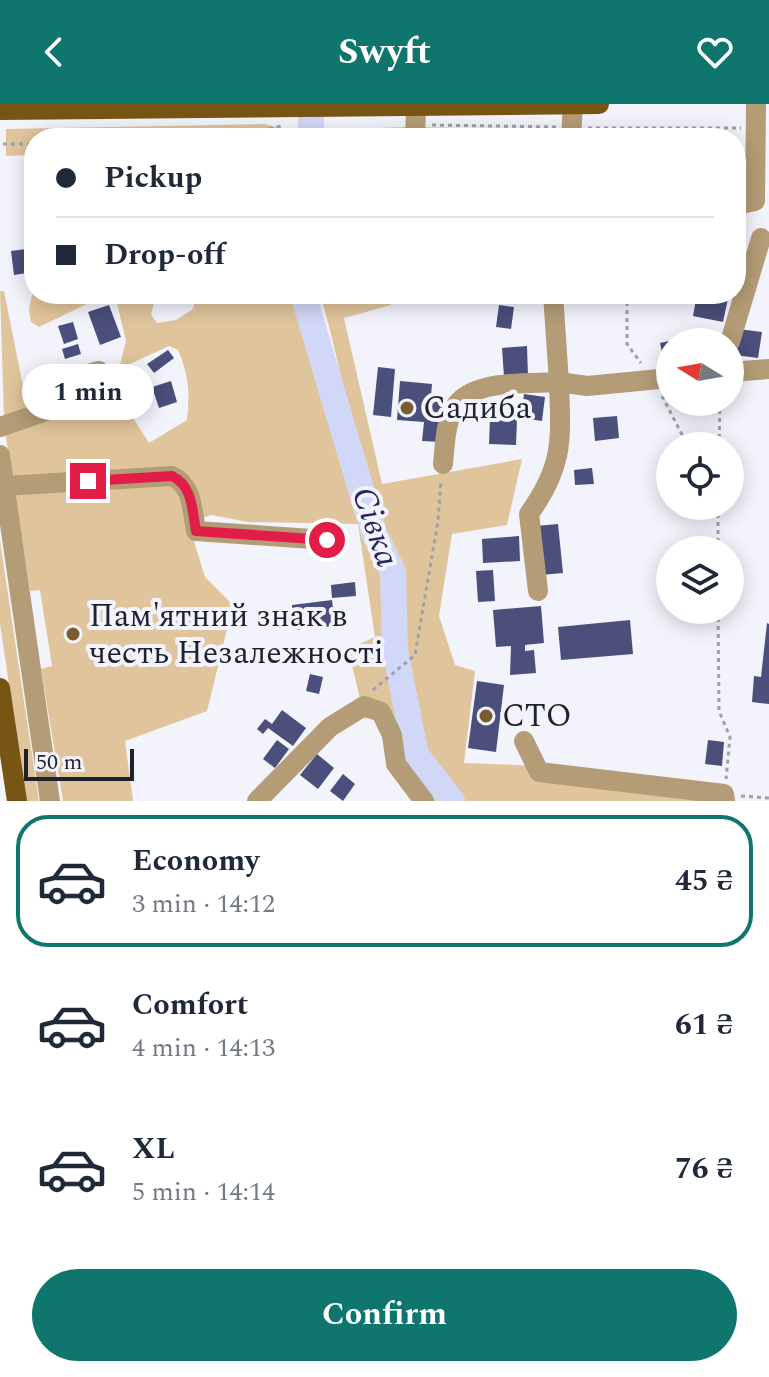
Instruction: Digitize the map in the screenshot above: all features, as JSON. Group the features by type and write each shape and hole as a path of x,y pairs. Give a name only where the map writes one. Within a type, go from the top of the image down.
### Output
{"main road":[{"path":"0,110 274,117 350,108 599,104"},
{"path":"0,688 17,801"}],"street":[{"path":"572,128 573,104"},
{"path":"753,202 756,104"},
{"path":"405,106 412,128"},
{"path":"746,288 761,238"},
{"path":"538,591 529,514 543,495 562,447 554,304"},
{"path":"734,328 741,304"},
{"path":"744,371 769,369"},
{"path":"0,427 63,405 91,373 99,371"},
{"path":"443,464 448,426 455,406 463,397 480,389 559,382 587,386 656,379"},
{"path":"0,455 50,801"},
{"path":"4,486 172,476 183,481 188,490 196,531 327,540"},
{"path":"257,801 330,727 364,706 381,712 389,724 396,764 424,801"},
{"path":"524,741 539,772 724,798"}],"path":[{"path":"251,128 274,117"},
{"path":"3,144 24,144"},
{"path":"386,677 415,655 438,521 443,464"},
{"path":"718,624 719,711 730,737 724,798 769,798"}],"shaded area":[{"path":"265,124 279,128 58,128"},
{"path":"6,129 24,129 24,155 6,156"},
{"path":"0,291 4,291 28,411 4,418"},
{"path":"30,304 87,304 39,327 31,322"},
{"path":"117,304 154,304 151,315 157,323 176,320 193,309 194,304 294,304 309,334 359,522 374,497 358,447 323,304 391,304 344,318 382,484 522,459 507,525 452,534 439,616 455,665 475,671 464,763 543,766 702,801 425,801 380,713 365,719 348,649 375,637 358,524 248,522 211,515 200,519 189,481 13,482 5,431 115,390 149,443 187,420 188,384 178,350 169,346 119,369 126,341"},
{"path":"171,485 179,493 205,577 233,605 207,711 125,741 133,801 63,801 41,669 52,666 40,590 30,591 15,493"},
{"path":"0,541 39,801 26,801 0,623"}],"building":[{"path":"746,154 749,154 746,184"},
{"path":"24,249 24,274 14,275 11,251"},
{"path":"695,304 727,304 723,322 693,316"},
{"path":"109,305 121,337 100,345 88,312"},
{"path":"499,305 514,307 511,329 496,327"},
{"path":"73,322 78,339 64,344 58,326"},
{"path":"744,330 762,332 758,358 744,356"},
{"path":"78,344 81,354 65,359 62,349"},
{"path":"527,346 528,376 504,377 502,348"},
{"path":"168,350 174,358 154,373 147,364"},
{"path":"378,367 395,369 391,417 373,415"},
{"path":"171,381 177,402 159,408 152,387"},
{"path":"400,381 432,384 431,396 446,397 442,442 422,441 424,422 397,420"},
{"path":"524,394 545,397 542,421 521,418"},
{"path":"617,416 619,438 595,441 593,418"},
{"path":"490,418 517,419 516,445 489,444"},
{"path":"592,468 594,484 575,485 574,470"},
{"path":"558,524 563,573 541,575 536,526"},
{"path":"519,536 520,561 483,563 482,539"},
{"path":"493,570 495,601 478,602 476,571"},
{"path":"355,582 356,596 332,598 331,585"},
{"path":"332,600 335,626 294,630 292,605"},
{"path":"541,606 544,643 525,645 525,651 534,650 536,673 510,675 511,646 496,647 493,610"},
{"path":"630,620 633,654 561,660 558,627"},
{"path":"767,623 769,704 752,702 754,676 761,677"},
{"path":"310,674 323,677 319,694 306,691"},
{"name":"СТО","path":"477,681 504,685 496,752 468,748"},
{"path":"282,710 306,728 293,746 268,728 263,734 257,729 265,719 272,724"},
{"path":"277,740 289,749 275,768 263,759"},
{"path":"708,740 724,742 722,766 705,764"},
{"path":"317,754 334,768 318,789 300,775"},
{"path":"343,774 355,784 343,801 330,791"}],"waterway":[{"name":"Сівка","path":"311,104 311,128"},
{"name":"Сівка","path":"306,304 374,533 393,572 395,650 416,755 452,801"}],"place":[{"name":"Садиба","path":"407,408"},
{"name":"Пам'ятний знак в честь Незалежності","path":"73,634"},
{"name":"СТО","path":"486,716"}],"route":[{"path":"88,481 172,476 183,481 188,490 196,531 327,540"}]}
